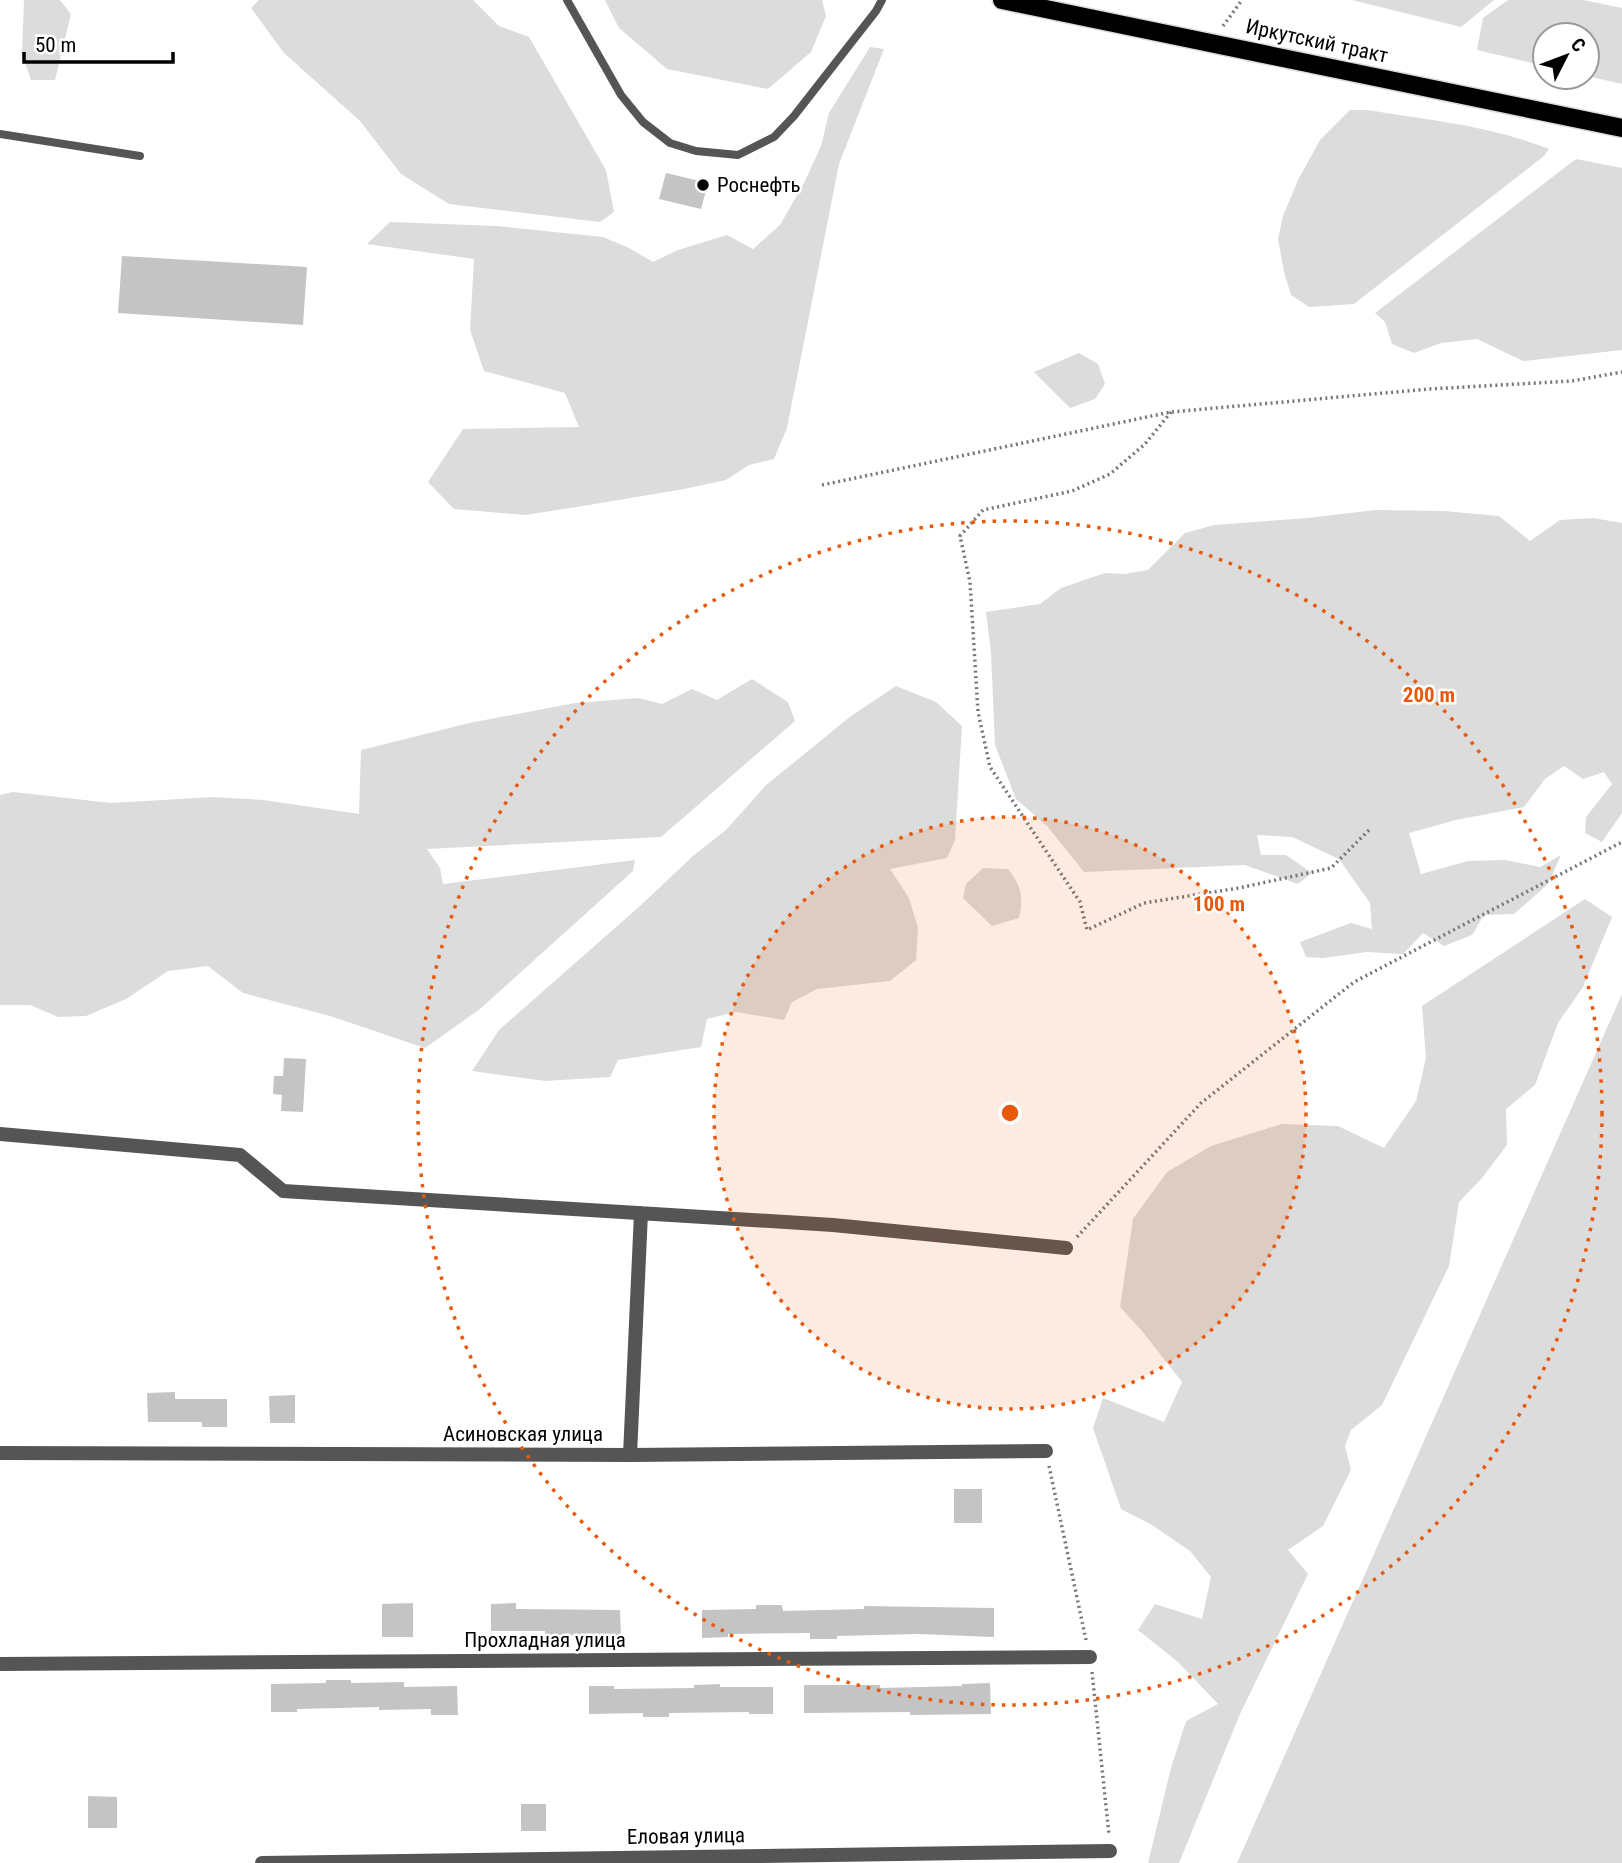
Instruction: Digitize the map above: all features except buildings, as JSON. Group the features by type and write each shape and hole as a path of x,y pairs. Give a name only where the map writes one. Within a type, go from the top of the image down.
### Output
{"main road":[{"name":"Иркутский тракт","path":"1002,0 1622,128"}],"street":[{"path":"0,1135 240,1155 283,1191 833,1225 1066,1248"},
{"path":"630,1455 642,1213"},
{"name":"Асиновская улица","path":"0,1453 630,1455 1046,1451"},
{"name":"Прохладная улица","path":"0,1664 1090,1657"},
{"name":"Еловая улица","path":"262,1863 1111,1851"}],"lane":[{"path":"567,0 621,95 643,122 670,143 696,151 738,155 774,137 794,116 882,0"},
{"path":"0,134 140,156"}],"path":[{"path":"1211,43 1242,0"},
{"path":"822,485 1171,412 1429,389 1572,381 1622,372"},
{"path":"1171,412 1145,444 1110,474 1072,491 983,510 960,536 970,582 978,712 990,767 1080,902 1087,930 1144,903 1239,888 1331,868 1369,830"},
{"path":"1066,1248 1201,1102 1354,982 1622,842"}],"shaded area":[{"path":"24,0 60,0 71,14 55,80 31,80 22,54"},
{"path":"259,0 473,0 499,26 529,37 606,170 614,212 600,222 449,204 401,174 360,121 284,53 251,8"},
{"path":"605,0 822,0 826,16 811,52 768,89 667,69 619,28"},
{"path":"1352,0 1494,0 1461,27"},
{"path":"1508,0 1583,0 1622,8 1622,84 1601,79 1601,21 1531,21 1531,63 1477,50 1483,18"},
{"path":"870,47 884,49 839,164 787,428 774,459 749,465 726,480 525,515 454,509 428,482 463,429 579,427 565,393 484,371 470,330 474,259 367,244 390,222 497,226 603,237 653,262 678,250 727,235 753,249 780,225 821,146 829,113"},
{"path":"1350,110 1368,110 1460,125 1549,149 1544,156 1354,304 1309,307 1291,295 1278,239 1283,216 1298,180 1320,140"},
{"path":"1576,159 1622,168 1622,350 1523,361 1477,339 1441,343 1414,353 1392,344 1385,322 1375,313"},
{"path":"1079,353 1098,364 1105,384 1095,399 1070,408 1034,372"},
{"path":"1375,510 1444,511 1499,516 1530,541 1560,520 1593,518 1622,523 1622,813 1602,842 1585,833 1586,817 1612,784 1604,772 1583,779 1564,766 1545,779 1524,807 1456,820 1409,833 1421,874 1468,861 1505,860 1540,867 1561,855 1548,884 1514,914 1484,915 1472,935 1444,946 1423,933 1403,954 1367,952 1323,958 1306,957 1300,942 1351,923 1372,929 1370,903 1339,859 1292,837 1257,835 1261,855 1286,855 1312,873 1298,884 1245,865 1084,872 1047,826 1016,799 995,745 991,653 986,612 1040,604 1061,588 1105,573 1124,574 1148,570 1185,533 1214,525"},
{"path":"752,679 788,702 795,721 661,837 427,849 440,868 443,884 635,860 633,871 480,1009 425,1048 330,1016 243,993 208,966 168,971 126,999 86,1016 58,1017 30,1005 0,1005 0,795 13,792 111,803 214,797 263,800 359,814 361,750 469,723 575,703 639,698 662,704 692,689 717,700"},
{"path":"896,686 936,702 962,726 955,840 947,858 890,869 909,898 918,928 916,960 890,981 817,989 792,1002 784,1020 736,1012 707,1019 701,1047 618,1060 610,1077 545,1081 472,1071 499,1030 694,855 726,830 765,786 851,716"},
{"path":"983,868 1008,869 1019,886 1019,918 992,926 963,898 966,884"},
{"path":"1585,899 1612,917 1583,987 1558,1023 1535,1085 1506,1109 1507,1145 1482,1178 1459,1202 1449,1266 1382,1405 1351,1430 1345,1446 1351,1470 1323,1526 1288,1550 1308,1574 1240,1714 1179,1863 1148,1863 1171,1768 1186,1721 1218,1704 1178,1662 1138,1630 1155,1604 1202,1619 1211,1577 1190,1551 1152,1525 1121,1509 1093,1428 1103,1398 1164,1422 1182,1382 1120,1307 1133,1219 1167,1172 1211,1146 1282,1124 1338,1126 1384,1148 1416,1101 1426,1058 1422,1006"},
{"path":"1622,994 1622,1863 1237,1863"}],"place":[{"name":"Роснефть","path":"703,185"}]}
